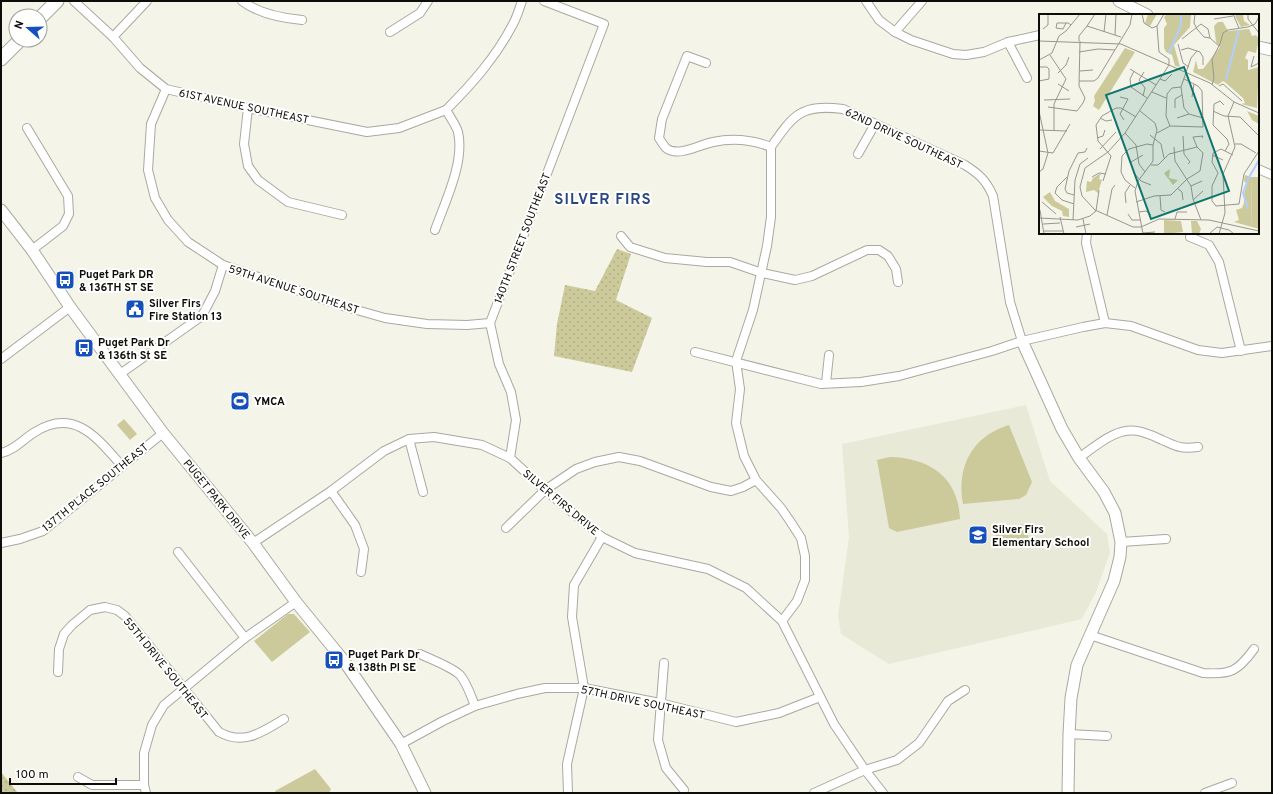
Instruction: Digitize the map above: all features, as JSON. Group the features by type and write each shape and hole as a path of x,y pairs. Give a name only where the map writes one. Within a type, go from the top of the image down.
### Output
{"main road":[{"path":"48,10 56,1"},
{"path":"1,60 12,48"}],"street":[{"name":"61ST AVENUE SOUTHEAST","path":"74,1 113,36 140,68 166,89 248,108 367,132 399,128 446,110"},
{"path":"113,36 147,1"},
{"path":"242,1 250,8 280,18 302,20"},
{"path":"390,32 420,12 428,1"},
{"path":"435,230 453,181 460,151 458,131 446,110 471,85 496,53 514,24 522,1"},
{"name":"140TH STREET SOUTHEAST","path":"490,323 604,24 544,1"},
{"path":"866,1 879,20 895,32 911,40 953,54 966,55 984,52 1008,42 1039,35"},
{"path":"895,32 922,1"},
{"path":"1119,1 1145,14"},
{"path":"1008,42 1027,78"},
{"path":"1259,47 1272,50"},
{"path":"706,63 687,56 662,119 659,138 667,148 678,151 694,149 713,142 742,140 758,142 771,147 771,217 762,272 753,310 736,361 740,389 736,423 744,456 756,480 781,508 801,538 805,556 804,580 797,601 782,621"},
{"name":"59TH AVENUE SOUTHEAST","path":"166,89 151,124 148,170 155,198 168,220 188,242 224,265 346,307 385,318 427,324 467,325 490,323"},
{"name":"62ND DRIVE SOUTHEAST","path":"771,147 788,124 798,114 812,109 826,107 843,109 964,165 980,175 988,184 993,196 1010,302 1022,341"},
{"path":"248,108 244,144 248,166 258,180 288,202 342,215"},
{"path":"858,154 875,124"},
{"path":"27,128 68,196 69,214 63,226 32,250"},
{"path":"1259,169 1272,175"},
{"name":"PUGET PARK DRIVE","path":"1,210 32,250 70,307 163,433 253,543 296,602 344,661 401,744 425,793"},
{"path":"1087,234 1086,243 1105,323"},
{"path":"621,236 630,247 665,258 707,262 730,262 795,280 812,276 867,250 879,250 888,256 896,269 898,282"},
{"path":"1190,237 1209,245 1219,262 1241,351"},
{"path":"120,374 202,316 216,291 224,265"},
{"path":"1,359 70,307"},
{"path":"490,323 499,364 511,392 516,420 510,458"},
{"path":"696,352 736,361 821,384 861,382 899,376 992,351 1022,341 1105,323 1131,326 1198,350 1222,353 1272,346"},
{"path":"1022,341 1062,429 1079,458 1104,492 1115,513 1121,542 1119,565 1114,582 1077,665 1071,698 1068,793"},
{"path":"826,383 829,355"},
{"path":"1,453 9,451 35,432 50,424 62,423 87,430 98,438 122,466"},
{"path":"1079,458 1103,440 1118,433 1131,430 1142,432 1184,449 1198,447"},
{"name":"137TH PLACE SOUTHEAST","path":"1,543 20,539 43,531 163,433"},
{"name":"SILVER FIRS DRIVE","path":"253,543 331,491 384,451 409,439 434,437 482,445 510,458 545,490 602,536 635,553 708,569 746,588 782,621 834,724 865,770 883,793"},
{"path":"409,439 423,492"},
{"path":"506,528 545,490 576,468 619,457 640,461 711,487 731,491 743,488 756,480"},
{"path":"331,491 355,525 364,549 361,572"},
{"path":"568,793 567,764 584,688 572,617 574,585 602,536"},
{"path":"1121,542 1166,539"},
{"path":"178,552 245,638"},
{"path":"78,777 92,785 145,789 144,753 152,725 164,705 245,638 296,602"},
{"name":"55TH DRIVE SOUTHEAST","path":"58,672 60,649 64,634 90,610 105,607 117,610 125,616 219,732 227,736 239,738 249,737 260,733 284,719"},
{"path":"1090,635 1203,673 1219,674 1232,671 1244,662 1254,649"},
{"path":"420,654 459,674 469,690 475,706"},
{"path":"664,663 658,740 666,768 684,790"},
{"name":"57TH DRIVE SOUTHEAST","path":"401,744 443,721 475,706 545,688 584,688 660,703 736,722 779,713 820,697"},
{"path":"814,793 865,770 897,760 919,743 948,701 965,690"},
{"path":"1069,734 1107,736"},
{"path":"1205,793 1232,783"}],"shaded area":[{"path":"617,249 631,254 616,300 652,318 632,372 554,356 557,324 565,285 595,291"},
{"name":"Silver Firs Elementary School","path":"1026,405 1050,481 1107,534 1110,553 1096,592 1082,619 889,664 841,634 838,616 849,537 842,444"},
{"path":"124,419 137,434 130,440 117,425"},
{"path":"1009,425 1032,482 1026,495 1019,499 963,504 961,490 962,478 970,455 976,445 985,437 996,430"},
{"path":"890,457 918,461 939,473 948,481 954,492 958,504 960,519 897,532 889,528 877,460"},
{"path":"1025,524 1029,540 998,547 995,534 996,530"},
{"path":"288,614 294,614 310,632 272,662 254,641"},
{"path":"315,769 331,789 329,793 276,793 275,791"},
{"path":"1,772 18,793 1,793"}],"place":[{"name":"Puget Park DR & 136TH ST SE","path":"65,280"},
{"name":"Silver Firs Fire Station 13","path":"135,309"},
{"name":"Puget Park Dr & 136th St SE","path":"84,348"},
{"name":"YMCA","path":"240,401"},
{"name":"Silver Firs Elementary School","path":"978,535"},
{"name":"Puget Park Dr & 138th Pl SE","path":"334,660"}],"district":[{"name":"SILVER FIRS","path":"603,199"}]}
